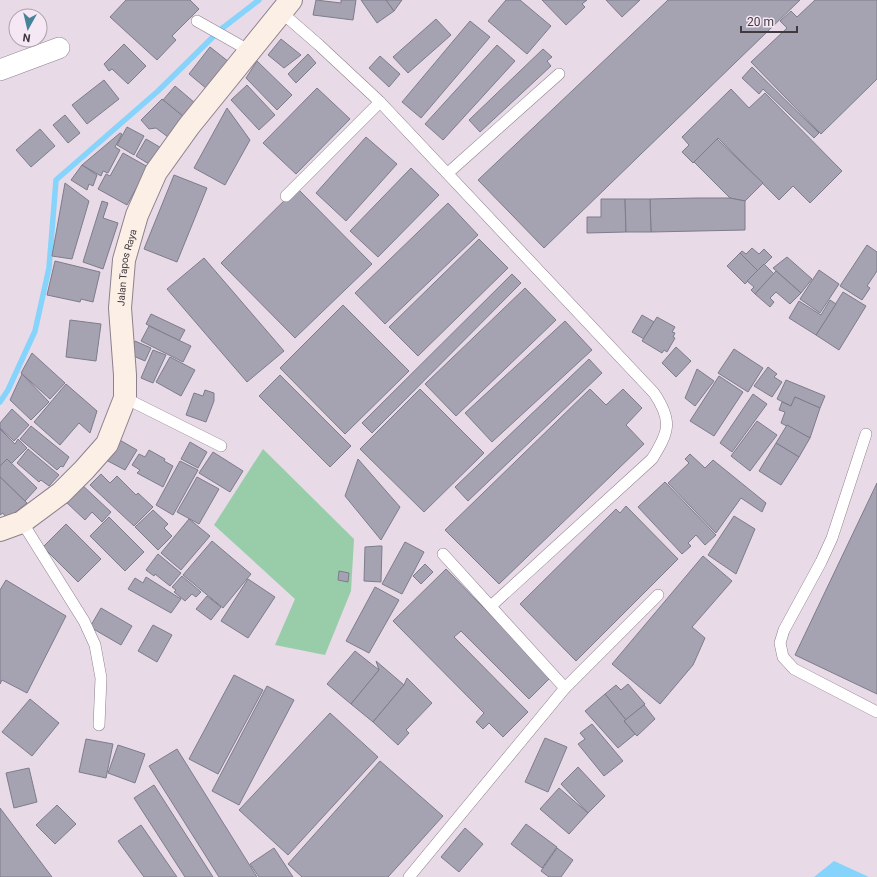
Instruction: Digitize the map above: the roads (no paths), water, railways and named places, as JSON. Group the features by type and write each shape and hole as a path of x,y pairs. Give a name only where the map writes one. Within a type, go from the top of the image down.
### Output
{"main road":[{"name":"Jalan Tapos Raya","path":"0,530 22,522 61,493 107,444 125,398 121,300 124,260 137,215 156,172 189,126 286,6"}],"street":[{"path":"0,70 59,48"}],"lane":[{"path":"286,6 319,45 380,102 654,393 661,403 666,417 667,430 663,441 652,459 491,606"},
{"path":"197,22 250,50"},
{"path":"448,173 559,74"},
{"path":"286,196 380,102"},
{"path":"125,398 221,446"},
{"path":"866,434 832,538 821,562 784,630 780,643 782,657 794,670 877,712"},
{"path":"22,522 84,620 95,645 101,678 99,725"},
{"path":"443,554 565,688"},
{"path":"408,877 565,688 658,595"}],"water":[{"path":"834,861 869,877 814,877"}],"waterway":[{"path":"0,402 8,390 35,331 49,268 56,180 158,91 220,30 259,0"}]}
